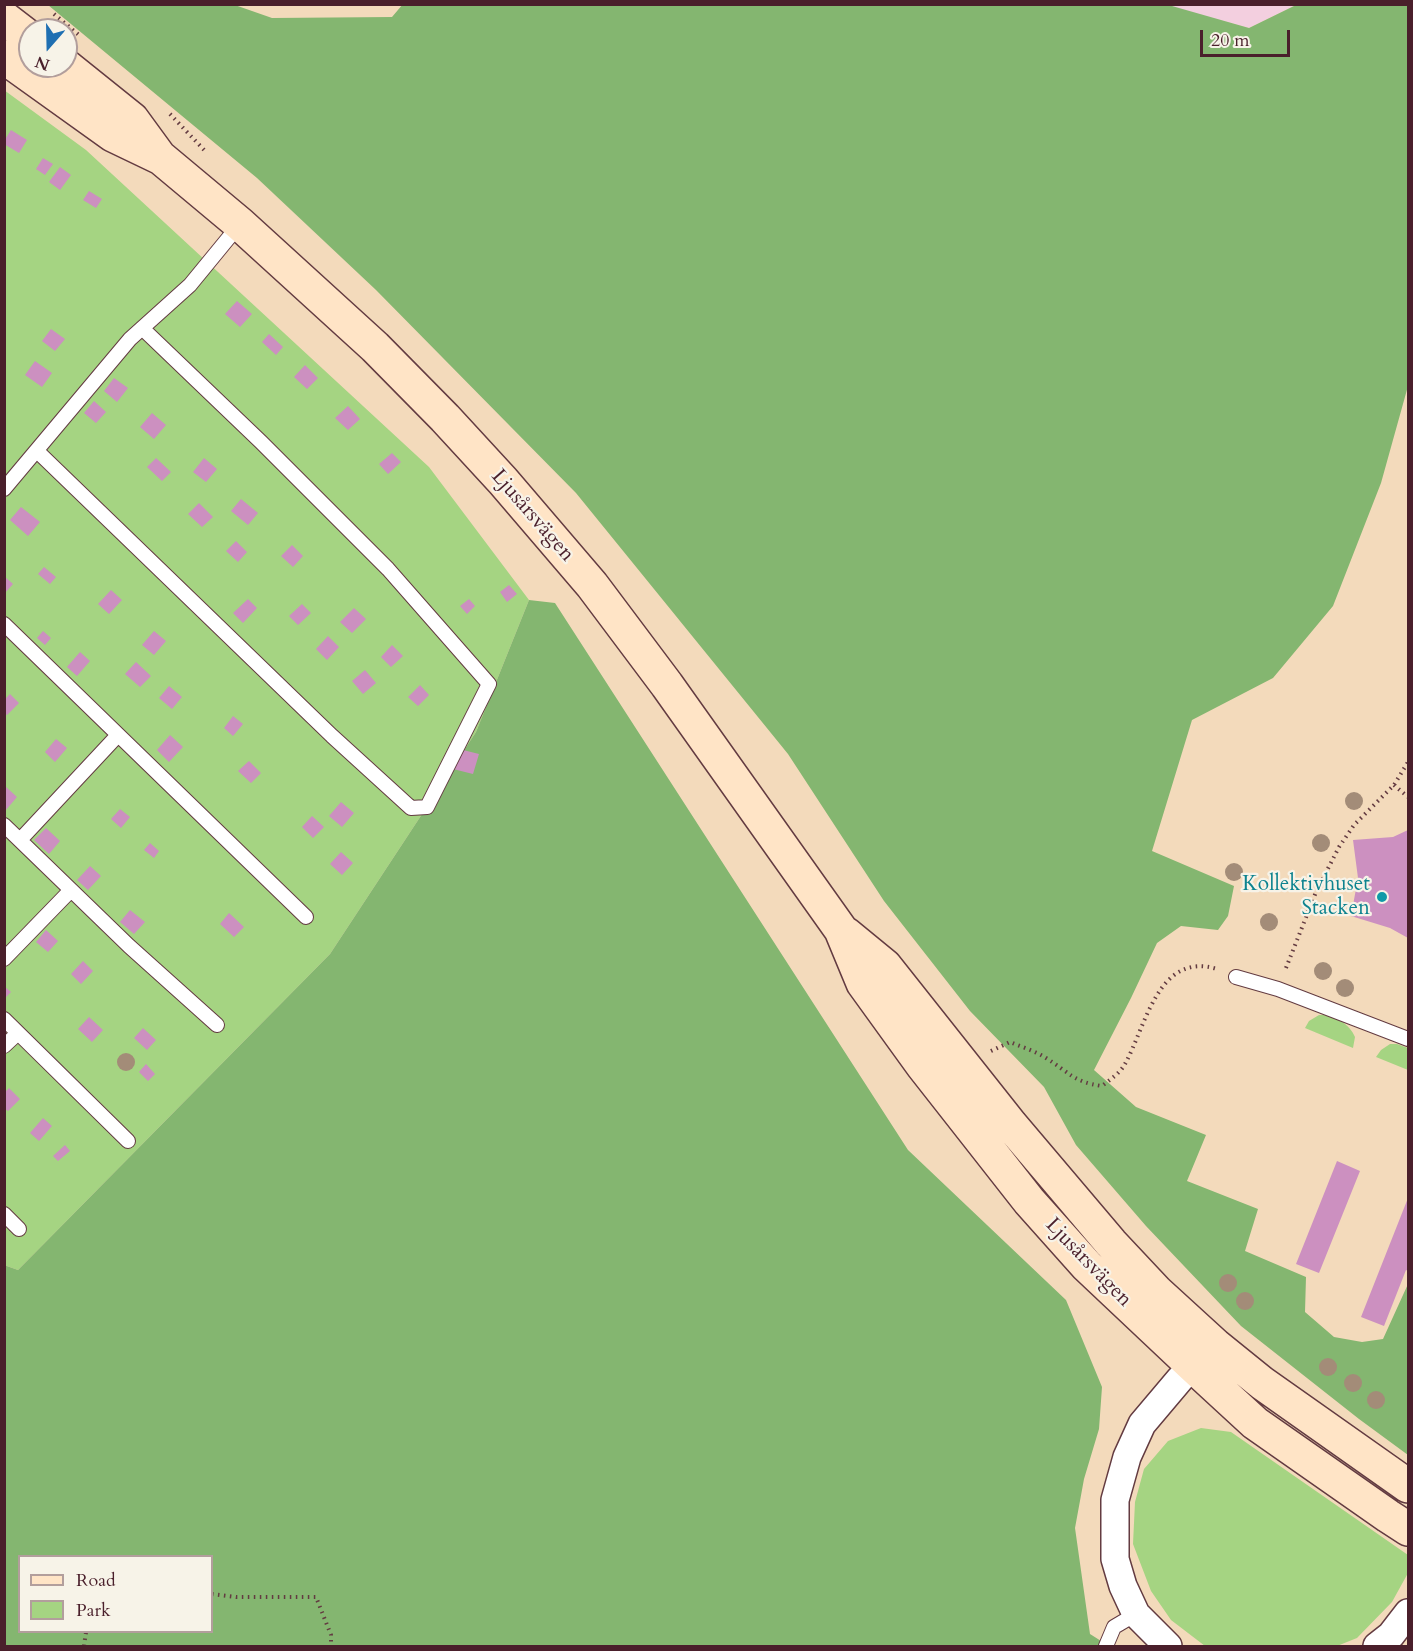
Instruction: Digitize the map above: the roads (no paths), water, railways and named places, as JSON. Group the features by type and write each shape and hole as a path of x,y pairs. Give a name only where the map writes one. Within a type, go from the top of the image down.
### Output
{"main road":[{"path":"4,18 18,29"},
{"name":"Ljusårsvägen","path":"4,57 113,135 160,158 240,224 375,347 503,481 592,585 667,685 841,930 885,966 1011,1125 1111,1243 1156,1292 1255,1423 1408,1529"},
{"name":"Ljusårsvägen","path":"78,76 132,119 160,158"},
{"name":"Ljusårsvägen","path":"1204,1356 1271,1389 1408,1486"}],"street":[{"path":"1168,1647 1136,1614 1123,1586 1115,1559 1115,1500 1127,1457 1142,1424 1204,1356"},
{"path":"1377,1647 1391,1635 1408,1612"}],"lane":[{"path":"4,489 130,339 190,285 240,224"},
{"path":"37,451 341,744 411,808 427,807 489,684 388,569 261,442 142,328"},
{"path":"4,624 306,917"},
{"path":"20,840 118,735"},
{"path":"4,825 129,946 217,1025"},
{"path":"4,959 71,890"},
{"path":"1236,977 1278,989 1408,1039"},
{"path":"4,1019 128,1141"},
{"path":"4,1046 18,1033"},
{"path":"4,1215 19,1229"},
{"path":"1106,1647 1114,1627 1136,1614"}],"place":[{"name":"Kollektivhuset Stacken","path":"1382,897"}]}
